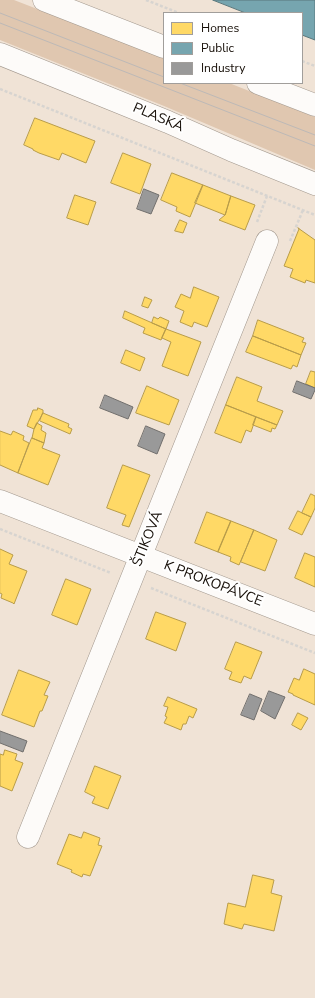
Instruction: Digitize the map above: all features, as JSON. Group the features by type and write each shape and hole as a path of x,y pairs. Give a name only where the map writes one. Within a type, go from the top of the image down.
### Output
{"street":[{"path":"44,0 163,47"},
{"name":"PLASKÁ","path":"0,54 168,122 315,184"},
{"path":"261,84 315,104"},
{"name":"ŠTIKOVÁ","path":"28,837 267,241"},
{"name":"K PROKOPÁVCE","path":"0,501 315,624"}],"path":[{"path":"146,0 176,12"},
{"path":"303,61 315,66"},
{"path":"0,89 315,215"},
{"path":"263,206 267,196"},
{"path":"290,242 302,210"},
{"path":"0,529 315,653"}],"shaded area":[{"path":"0,0 14,0 163,58 163,84 232,84 315,117 315,170 164,106 0,40"}],"building: Homes":[{"path":"35,118 95,141 86,163 62,153 59,160 39,153 24,145"},
{"path":"123,153 151,164 140,194 111,183"},
{"path":"172,173 203,185 190,217 176,211 177,207 161,200"},
{"path":"203,185 231,196 225,215 195,203"},
{"path":"75,195 96,202 88,225 67,218"},
{"path":"231,196 255,205 245,230 219,220 225,215"},
{"path":"180,220 187,223 183,233 175,231"},
{"path":"298,228 315,240 315,283 306,280 305,283 290,277 293,269 284,266 299,229"},
{"path":"194,287 219,297 207,327 194,322 192,327 180,322 184,311 175,307 181,294 190,298"},
{"path":"145,297 152,300 148,308 142,306"},
{"path":"125,311 166,329 161,340 143,333 145,328 123,318"},
{"path":"154,317 158,319 160,317 169,321 166,329 152,323"},
{"path":"258,320 304,338 302,342 306,343 301,355 253,336"},
{"path":"166,329 201,342 188,376 162,366 171,342 162,338"},
{"path":"253,336 301,355 297,367 293,365 291,369 246,352"},
{"path":"126,350 145,358 140,371 121,363"},
{"path":"311,371 315,372 315,388 306,384"},
{"path":"237,377 262,387 257,401 283,411 277,425 226,405"},
{"path":"147,386 179,400 169,425 136,413"},
{"path":"226,405 256,417 251,432 246,430 241,443 215,433"},
{"path":"38,408 43,410 43,413 34,429 27,426 33,410 37,410"},
{"path":"43,413 69,424 68,427 72,429 70,434 40,421"},
{"path":"256,417 277,425 275,429 272,428 271,432 253,425"},
{"path":"37,423 42,426 41,430 46,433 44,443 32,438"},
{"path":"0,431 11,435 13,431 24,436 23,440 29,443 18,473 0,465"},
{"path":"32,438 44,443 42,448 60,455 48,485 18,473"},
{"path":"123,465 150,475 129,527 122,525 126,515 107,508"},
{"path":"311,494 315,496 315,508 311,517 302,513"},
{"path":"298,511 311,517 302,535 289,529"},
{"path":"207,512 231,521 218,552 195,543"},
{"path":"231,521 254,530 239,565 230,561 231,557 218,552"},
{"path":"254,530 277,540 265,571 241,562"},
{"path":"0,549 13,555 9,564 27,571 14,604 1,598"},
{"path":"305,553 315,557 315,587 295,578"},
{"path":"66,579 91,589 77,625 52,615"},
{"path":"156,612 186,623 176,651 146,639"},
{"path":"236,642 262,652 251,679 244,676 241,683 229,679 232,672 225,669"},
{"path":"304,669 315,674 315,705 288,692 294,678 299,680"},
{"path":"19,670 50,682 44,695 48,696 34,727 2,715"},
{"path":"168,697 197,709 193,718 189,716 186,724 183,724 181,730 164,723 167,717 165,716 168,707 164,706"},
{"path":"298,713 308,718 301,730 292,725"},
{"path":"5,750 17,754 15,760 23,763 12,791 0,786 0,754 3,755"},
{"path":"95,766 121,776 108,809 92,803 95,797 85,792"},
{"path":"84,832 100,838 98,845 102,846 90,876 83,874 82,877 71,872 72,870 57,864 69,834 81,838"},
{"path":"253,875 274,880 271,893 282,896 274,931 244,924 242,929 224,924 228,903 245,907"}],"building: Public":[{"path":"213,0 315,0 315,40 303,35 303,12 243,12"}],"building: Industry":[{"path":"144,189 159,195 151,214 137,209"},
{"path":"297,381 315,388 311,399 293,392"},
{"path":"105,395 133,407 128,419 100,408"},
{"path":"146,426 165,434 157,454 138,446"},
{"path":"269,691 285,697 275,719 261,711"},
{"path":"250,694 262,699 254,720 241,715"},
{"path":"0,731 27,741 23,752 0,743"}],"tram line":[{"path":"0,13 163,77"},
{"path":"0,23 315,146"},
{"path":"183,84 315,135"}]}
